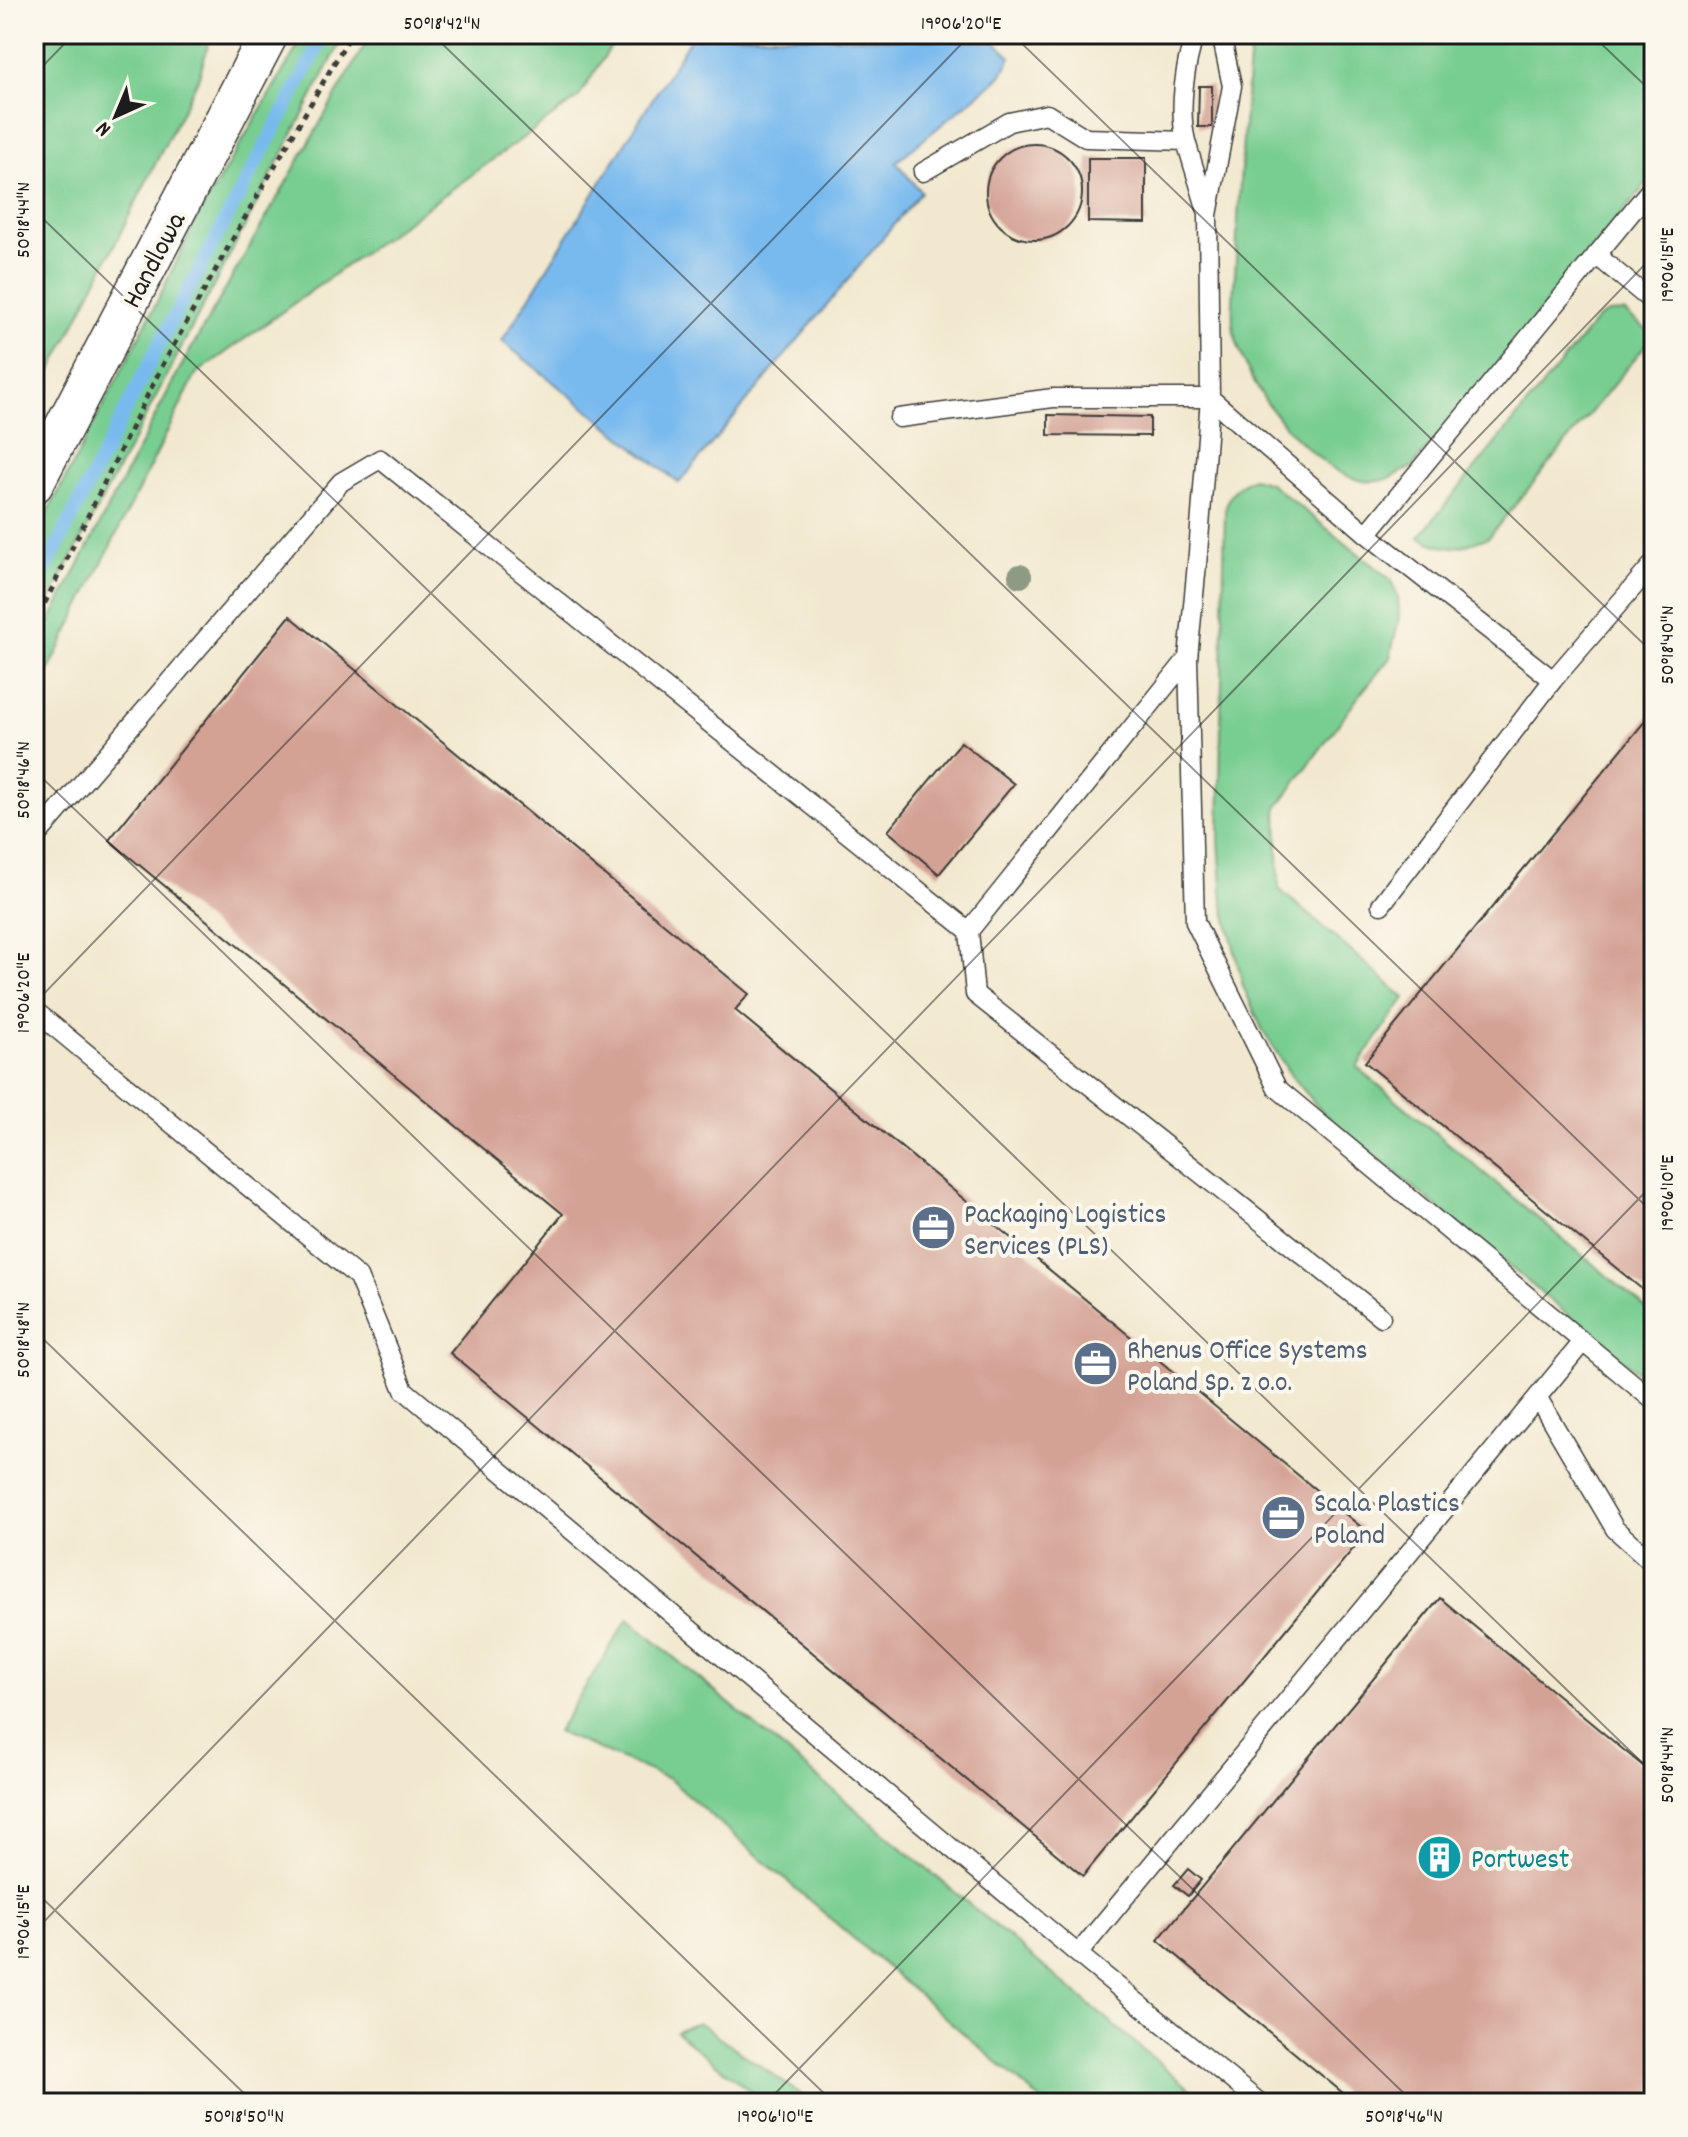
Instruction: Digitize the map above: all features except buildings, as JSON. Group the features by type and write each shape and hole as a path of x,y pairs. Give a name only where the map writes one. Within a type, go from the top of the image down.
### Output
{"street":[{"name":"Handlowa","path":"34,484 269,34"}],"lane":[{"path":"1195,34 1186,60 1183,118 1186,141 1208,215"},
{"path":"1221,34 1232,86 1208,215 1210,398 1188,658 1195,922 1277,1088 1654,1401"},
{"path":"923,172 1009,122 1047,114 1086,138 1186,141"},
{"path":"1367,534 1654,185"},
{"path":"1596,255 1654,303"},
{"path":"899,418 1053,398 1210,398 1367,534 1553,680"},
{"path":"34,839 341,482 380,459 969,931"},
{"path":"1381,905 1553,680 1654,563"},
{"path":"1188,658 969,931 975,994 1381,1317"},
{"path":"34,1010 358,1277 404,1390 1260,2103"},
{"path":"1078,1954 1582,1343"},
{"path":"1538,1398 1615,1529 1654,1564"}],"path":[{"path":"34,625 160,370 351,34"}],"green space":[{"path":"34,34 211,34 199,77 42,389 34,392"},
{"path":"305,34 345,34 34,630 34,539 198,216"},
{"path":"371,34 619,34 578,98 196,374 34,700 34,652 178,372"},
{"path":"1251,34 1642,34 1654,43 1654,175 1412,467 1384,480 1364,481 1346,475 1328,465 1299,441 1255,383 1234,332 1233,297"},
{"path":"1624,312 1654,335 1489,537 1470,544 1446,547 1419,537 1597,319 1608,313"},
{"path":"1253,478 1270,483 1390,579 1398,596 1399,618 1390,658 1277,808 1279,889 1405,998 1357,1067 1654,1315 1654,1386 1322,1112 1290,1074 1262,1029 1243,986 1223,902 1219,839 1225,510 1234,490"},
{"path":"628,1619 1207,2103 1044,2103 669,1779 557,1732"},
{"path":"698,2022 813,2103 765,2103 676,2032"}],"water":[{"path":"693,34 994,41 1011,57 1001,76 896,162 921,192 679,483 502,341"}],"waterway":[{"path":"34,592 151,360 325,34"}],"place":[{"name":"Packaging Logistics Services (PLS)","path":"933,1228"},
{"name":"Rhenus Office Systems Poland Sp. z o.o.","path":"1096,1364"},
{"name":"Scala Plastics Poland","path":"1283,1517"},
{"name":"Portwest","path":"1440,1857"}]}
